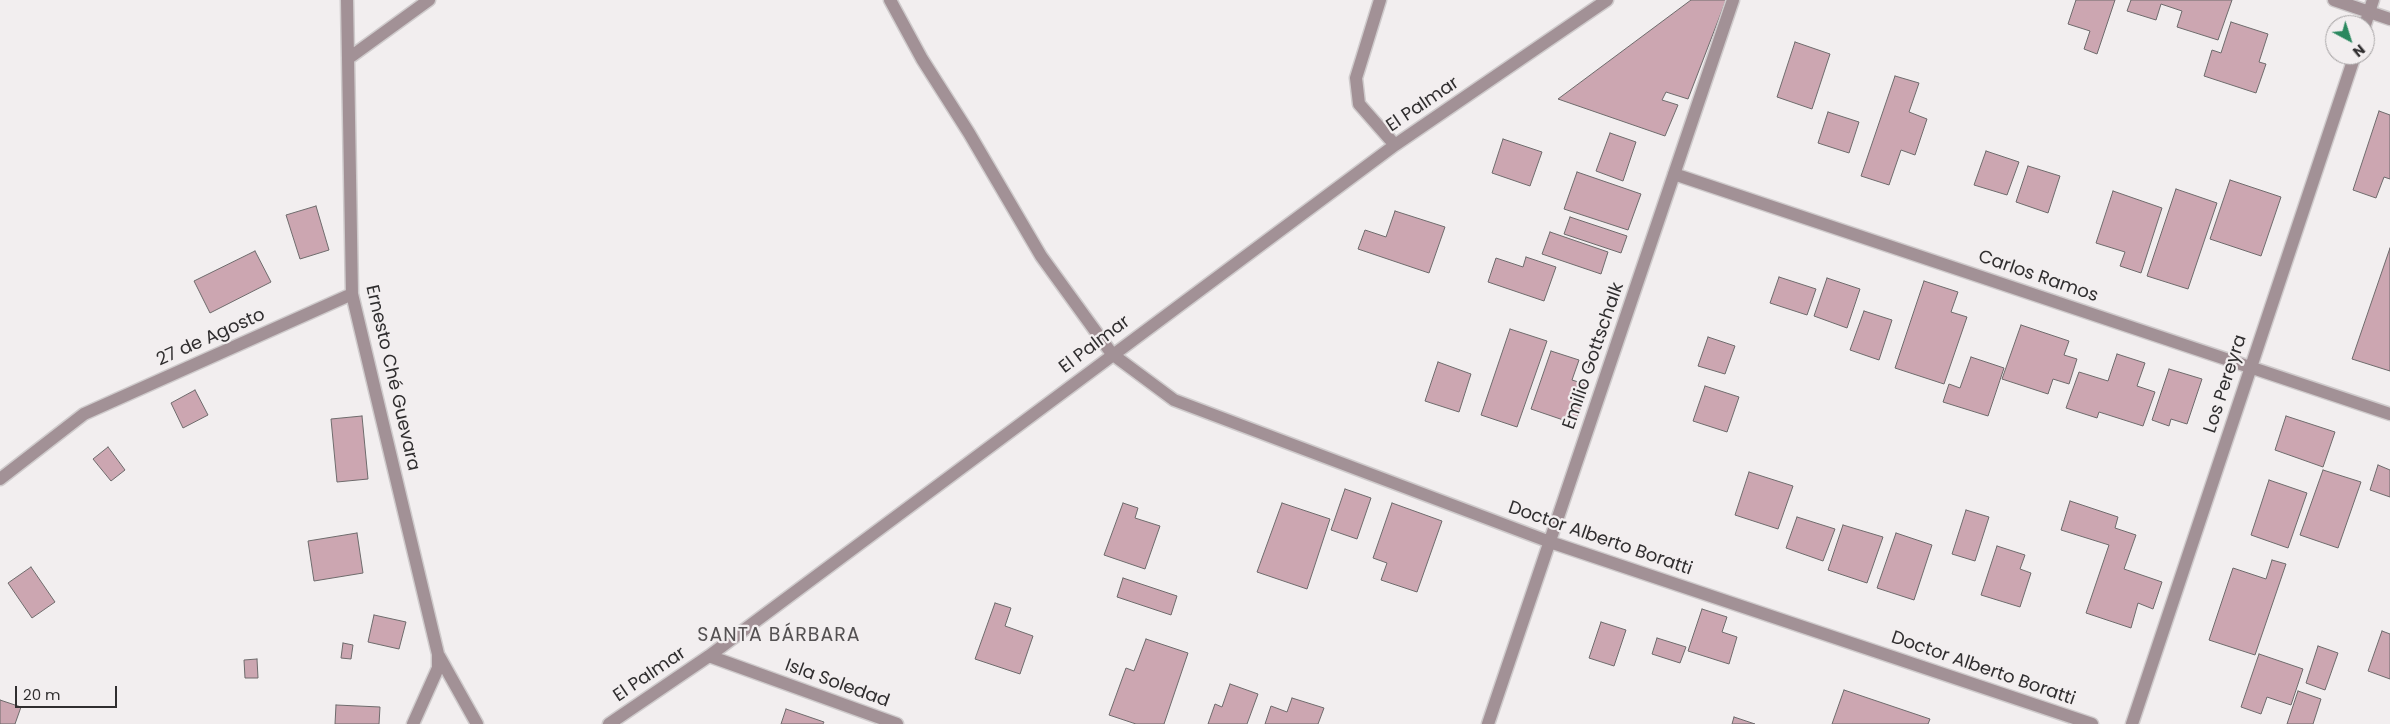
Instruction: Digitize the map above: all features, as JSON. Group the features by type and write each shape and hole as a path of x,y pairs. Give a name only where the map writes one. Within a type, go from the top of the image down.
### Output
{"street":[{"name":"Ernesto Ché Guevara","path":"347,0 352,294 438,654 438,668 412,724"},
{"path":"349,58 429,0"},
{"name":"Doctor Alberto Boratti","path":"890,0 922,59 969,133 1041,256 1112,354 1174,400 1550,542 2092,724"},
{"path":"1380,0 1356,78 1359,104 1395,145"},
{"name":"El Palmar","path":"609,724 709,656 1395,145 1607,0"},
{"name":"Emilio Gottschalk","path":"1488,724 1733,0"},
{"path":"2334,0 2371,6 2390,19"},
{"name":"Los Pereyra","path":"2132,724 2352,65"},
{"name":"Carlos Ramos","path":"1674,174 2390,414"},
{"name":"27 de Agosto","path":"0,479 84,414 352,294"},
{"path":"438,654 477,724"},
{"name":"Isla Soledad","path":"709,656 897,724"}],"building":[{"path":"1691,0 1726,0 1688,99 1666,92 1662,100 1678,105 1665,136 1558,99"},
{"path":"2076,0 2115,0 2097,54 2084,49 2090,31 2068,24"},
{"path":"2131,0 2232,0 2218,40 2177,27 2182,11 2161,4 2156,20 2127,11"},
{"path":"2231,22 2268,34 2259,62 2266,64 2256,93 2204,76 2212,50 2221,53"},
{"path":"1795,42 1830,54 1812,109 1777,97"},
{"path":"1895,76 1919,83 1909,112 1927,119 1915,155 1901,150 1889,185 1861,176"},
{"path":"2379,111 2390,115 2390,179 2384,177 2376,198 2353,190"},
{"path":"1828,112 1859,122 1849,153 1818,143"},
{"path":"1610,133 1636,142 1623,181 1596,171"},
{"path":"1503,139 1542,152 1530,186 1492,173"},
{"path":"1986,151 2019,162 2007,195 1974,185"},
{"path":"2028,166 2060,176 2048,213 2016,202"},
{"path":"1577,172 1641,194 1628,230 1564,209"},
{"path":"2230,180 2281,197 2261,256 2210,239"},
{"path":"2176,189 2217,203 2188,289 2147,276"},
{"path":"2113,191 2162,208 2141,273 2120,266 2125,252 2096,243"},
{"path":"316,206 329,250 300,259 286,215"},
{"path":"1395,211 1445,227 1429,273 1358,249 1365,230 1386,237"},
{"path":"1570,217 1627,236 1621,253 1564,234"},
{"path":"1550,232 1608,252 1601,274 1542,254"},
{"path":"2390,248 2390,371 2352,359"},
{"path":"255,251 271,282 210,313 194,281"},
{"path":"1526,257 1556,267 1544,301 1488,282 1496,258 1523,267"},
{"path":"1779,277 1816,289 1807,315 1770,303"},
{"path":"1827,278 1860,289 1847,328 1814,316"},
{"path":"1924,281 1958,292 1951,312 1967,317 1944,384 1895,368"},
{"path":"1864,311 1892,320 1879,360 1850,350"},
{"path":"2021,325 2069,341 2064,355 2077,359 2069,384 2053,379 2048,394 2002,379"},
{"path":"1510,329 1547,341 1517,427 1481,415"},
{"path":"1708,337 1735,346 1725,374 1698,366"},
{"path":"1551,351 1579,360 1572,380 1588,385 1575,424 1531,409"},
{"path":"2117,354 2145,363 2137,386 2155,392 2143,426 2099,412 2097,418 2066,408 2079,372 2108,381"},
{"path":"1971,357 2004,368 1988,416 1943,402 1949,384 1960,388"},
{"path":"1438,362 1471,374 1459,412 1425,401"},
{"path":"2169,369 2202,379 2187,424 2171,419 2169,426 2152,420"},
{"path":"1705,386 1739,397 1727,432 1693,421"},
{"path":"195,390 208,415 183,428 171,403"},
{"path":"362,416 368,479 337,482 331,419"},
{"path":"2286,416 2335,432 2323,467 2275,450"},
{"path":"108,447 125,470 111,481 93,459"},
{"path":"2378,465 2390,470 2390,497 2370,490"},
{"path":"2323,470 2361,482 2338,548 2300,535"},
{"path":"1749,472 1793,486 1778,529 1735,515"},
{"path":"2269,480 2307,493 2288,548 2251,535"},
{"path":"1345,489 1371,498 1357,539 1331,530"},
{"path":"2070,501 2118,517 2115,528 2136,535 2124,569 2162,582 2153,609 2138,603 2131,628 2086,613 2109,545 2061,530"},
{"path":"1123,503 1138,508 1135,518 1160,526 1145,569 1104,555"},
{"path":"1282,503 1330,519 1307,589 1257,572"},
{"path":"1392,503 1442,521 1417,592 1381,580 1387,563 1373,558"},
{"path":"1966,510 1989,517 1975,561 1952,554"},
{"path":"1797,517 1835,529 1823,561 1786,548"},
{"path":"1843,525 1883,537 1867,583 1828,570"},
{"path":"357,533 363,573 314,581 308,541"},
{"path":"1896,533 1932,545 1914,600 1877,588"},
{"path":"1997,546 2025,555 2020,569 2031,573 2020,607 1981,595"},
{"path":"2272,560 2286,564 2255,655 2209,640 2233,568 2266,579"},
{"path":"31,567 55,602 32,618 8,583"},
{"path":"1123,578 1177,596 1171,615 1117,597"},
{"path":"995,603 1011,608 1005,626 1033,636 1020,674 975,659"},
{"path":"1702,609 1727,617 1722,632 1737,637 1729,664 1688,651"},
{"path":"374,615 406,622 399,649 368,642"},
{"path":"1601,622 1626,630 1614,666 1589,658"},
{"path":"2382,631 2390,634 2390,679 2368,671"},
{"path":"1657,638 1686,647 1680,663 1652,654"},
{"path":"1146,639 1188,653 1164,724 1136,724 1109,715 1126,668 1134,671"},
{"path":"343,643 353,645 351,659 341,658"},
{"path":"2318,646 2338,653 2325,690 2306,683"},
{"path":"2259,654 2303,669 2291,705 2267,697 2261,714 2241,707"},
{"path":"257,659 258,678 245,678 244,660"},
{"path":"1230,684 1258,694 1247,724 1208,724 1215,704 1222,707"},
{"path":"1844,690 1930,719 1928,724 1832,724"},
{"path":"2298,691 2321,699 2313,724 2287,724"},
{"path":"1292,698 1324,708 1318,724 1265,724 1271,706 1287,712"},
{"path":"0,700 21,707 15,724 0,724"},
{"path":"336,705 380,707 379,724 335,724"},
{"path":"786,709 824,722 823,724 781,724"},
{"path":"1734,717 1755,724 1732,724"}],"district":[{"name":"SANTA BÁRBARA","path":"779,636"}]}
